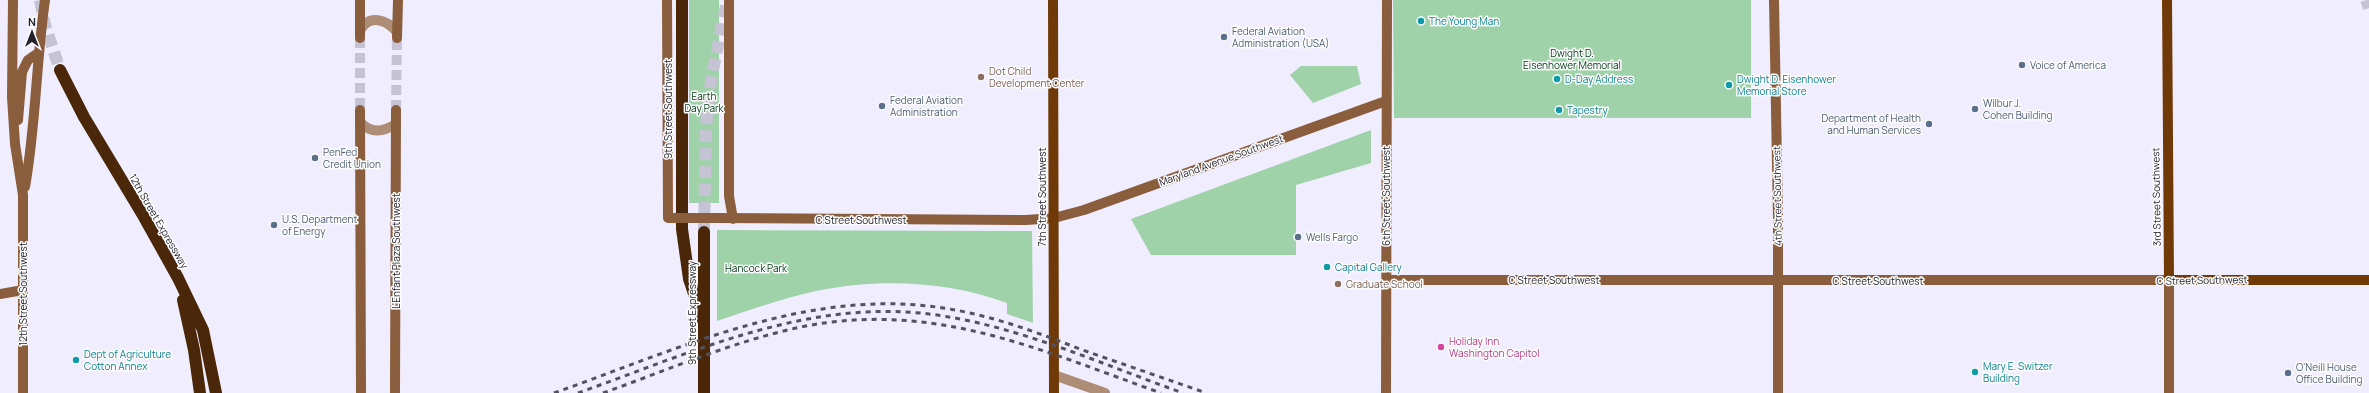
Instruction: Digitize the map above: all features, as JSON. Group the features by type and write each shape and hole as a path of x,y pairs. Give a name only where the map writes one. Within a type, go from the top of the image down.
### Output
{"highway":[{"path":"682,0 682,229 689,279 704,323"},
{"name":"12th Street Expressway","path":"60,70 84,117 144,217 178,278 203,330 216,393"},
{"name":"9th Street Expressway","path":"704,232 704,393"},
{"path":"178,278 194,350 200,393"}],"main road":[{"name":"7th Street Southwest","path":"1054,0 1054,393"},
{"name":"3rd Street Southwest","path":"2167,0 2169,280"},
{"path":"2353,280 2369,274"},
{"name":"C Street Southwest","path":"2169,280 2369,280"}],"street":[{"name":"12th Street Southwest","path":"13,0 12,97 15,144 23,194 23,393"},
{"name":"12th Street Southwest","path":"23,194 33,142 38,53 45,0"},
{"path":"360,0 360,34 363,25 374,20 386,22 397,35 398,0"},
{"name":"9th Street Southwest","path":"668,0 670,218"},
{"path":"729,0 729,196 733,219"},
{"name":"6th Street Southwest","path":"1386,393 1387,0"},
{"name":"4th Street Southwest","path":"1774,0 1778,393"},
{"path":"15,144 22,72 28,60 38,53"},
{"name":"Maryland Avenue Southwest","path":"1054,218 1084,210 1386,101"},
{"path":"360,110 360,393"},
{"name":"L'Enfant Plaza Southwest","path":"395,393 396,110"},
{"path":"360,122 369,129 377,131 389,129 396,124"},
{"name":"C Street Southwest","path":"670,218 1026,220 1054,218"},
{"name":"C Street Southwest","path":"1386,280 2169,280"},
{"name":"3rd Street Southwest","path":"2169,280 2169,393"},
{"path":"0,294 23,290"},
{"path":"1054,375 1105,393"}],"green space":[{"name":"Earth Day Park","path":"689,0 719,0 719,203 689,203"},
{"name":"Dwight D. Eisenhower Memorial","path":"1393,0 1751,0 1751,118 1394,118"},
{"path":"1301,66 1357,66 1361,84 1313,103 1290,75"},
{"path":"1371,130 1371,163 1296,185 1296,255 1151,255 1131,219"},
{"name":"Hancock Park","path":"717,230 1032,231 1033,323 1007,314 1007,303 984,296 937,286 888,283 864,284 816,291 717,321"}],"tunnel":[{"path":"40,0 45,25 60,70"},
{"path":"2366,0 2369,8"},
{"path":"704,232 706,127 711,80 727,1"},
{"path":"360,38 360,110"},
{"path":"396,110 397,38"}],"railway":[{"path":"554,393 696,341 745,326 794,314 843,306 893,304 943,308 996,320 1030,330 1206,393"},
{"path":"578,393 667,360 757,331 802,320 849,313 895,312 943,316 1003,329 1064,349 1183,393"},
{"path":"603,393 751,340 801,327 849,320 896,320 941,325 985,334 1029,346 1161,393"}],"place":[{"name":"The Young Man","path":"1421,21"},
{"name":"Federal Aviation Administration (USA)","path":"1224,37"},
{"name":"Voice of America","path":"2022,65"},
{"name":"Dot Child Development Center","path":"981,77"},
{"name":"D-Day Address","path":"1557,79"},
{"name":"Dwight D. Eisenhower Memorial Store","path":"1729,85"},
{"name":"Federal Aviation Administration","path":"882,106"},
{"name":"Wilbur J. Cohen Building","path":"1975,109"},
{"name":"Tapestry","path":"1559,110"},
{"name":"Department of Health and Human Services","path":"1929,124"},
{"name":"PenFed Credit Union","path":"315,158"},
{"name":"U.S. Department of Energy","path":"274,225"},
{"name":"Wells Fargo","path":"1298,237"},
{"name":"Capital Gallery","path":"1327,267"},
{"name":"Graduate School","path":"1338,284"},
{"name":"Holiday Inn Washington Capitol","path":"1441,347"},
{"name":"Dept of Agriculture Cotton Annex","path":"76,360"},
{"name":"Mary E. Switzer Building","path":"1975,372"},
{"name":"O'Neill House Office Building","path":"2288,373"}]}
